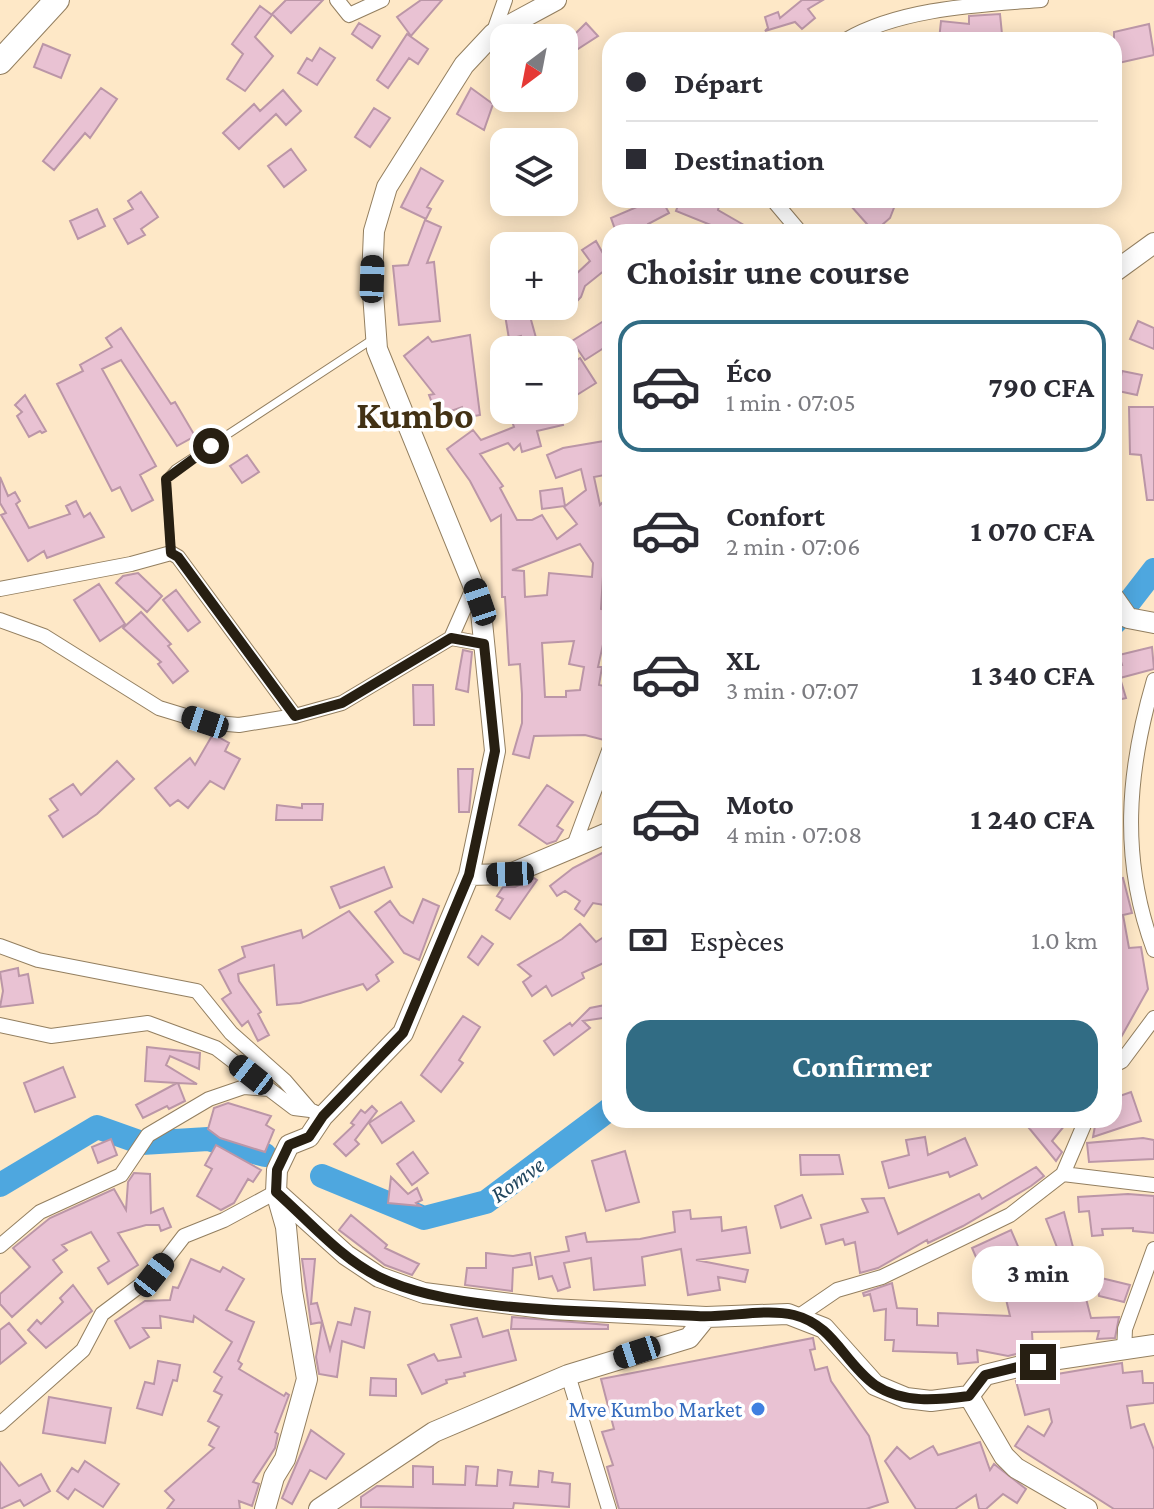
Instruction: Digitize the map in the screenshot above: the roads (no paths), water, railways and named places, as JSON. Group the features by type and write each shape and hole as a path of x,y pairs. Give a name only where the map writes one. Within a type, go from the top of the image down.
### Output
{"highway":[{"path":"0,62 57,0"}],"main road":[{"path":"512,24 556,0"},
{"path":"265,1509 274,1477 285,1459 307,1379 292,1291 286,1227 276,1192 277,1170 289,1145 309,1137 317,1113 403,1033 469,875 495,751 484,644 474,586 426,462 380,360 375,337 374,231 387,187 419,130 464,65 490,37"},
{"path":"1122,266 1154,243"},
{"path":"1122,609 1128,618 1154,623"},
{"path":"469,875 510,874 572,851 602,836"},
{"path":"276,1192 346,1255 379,1277 424,1293 551,1309 706,1317 799,1316 824,1328 875,1385 906,1398 931,1401 969,1396 985,1375 1038,1362 1124,1352 1154,1345"},
{"path":"319,1509 434,1432 568,1375 689,1338 706,1317"},
{"path":"969,1396 1004,1456 1016,1468 1087,1509"}],"street":[{"path":"337,0 349,15 382,0"},
{"path":"497,24 505,0"},
{"path":"859,32 956,7 1041,0"},
{"path":"780,208 793,224"},
{"path":"0,589 131,564 171,553 178,557 295,716"},
{"path":"0,620 44,636 159,708 205,722 239,725 295,716 342,703 451,638 474,586"},
{"path":"451,638 484,644"},
{"path":"1154,680 1139,731 1130,863 1154,950"},
{"path":"572,851 602,770"},
{"path":"0,946 38,960 197,991 231,1033 317,1113"},
{"path":"1122,1061 1154,1018"},
{"path":"0,1025 51,1036 148,1023 216,1048 294,1108 317,1113"},
{"path":"0,1246 40,1212 121,1175 148,1135 209,1099 244,1087 269,1089"},
{"path":"799,1316 837,1290 882,1277 1010,1215 1063,1174 1083,1128"},
{"path":"1063,1174 1154,1185"},
{"path":"0,1424 83,1350 102,1314 154,1275 184,1236 224,1220 276,1192"},
{"path":"1124,1352 1125,1329 1154,1249"},
{"path":"568,1375 609,1509"}],"lane":[{"path":"171,553 166,479 175,469 375,337"}],"waterway":[{"name":"Romve","path":"1130,601 1154,570"},
{"name":"Romve","path":"322,1176 424,1218 486,1202 602,1115"},
{"name":"Romve","path":"0,1185 97,1127 142,1143 208,1139 265,1155"}],"place":[{"name":"Mve Kumbo Market","path":"758,1409"}],"district":[{"name":"Kumbo","path":"415,415"}]}
